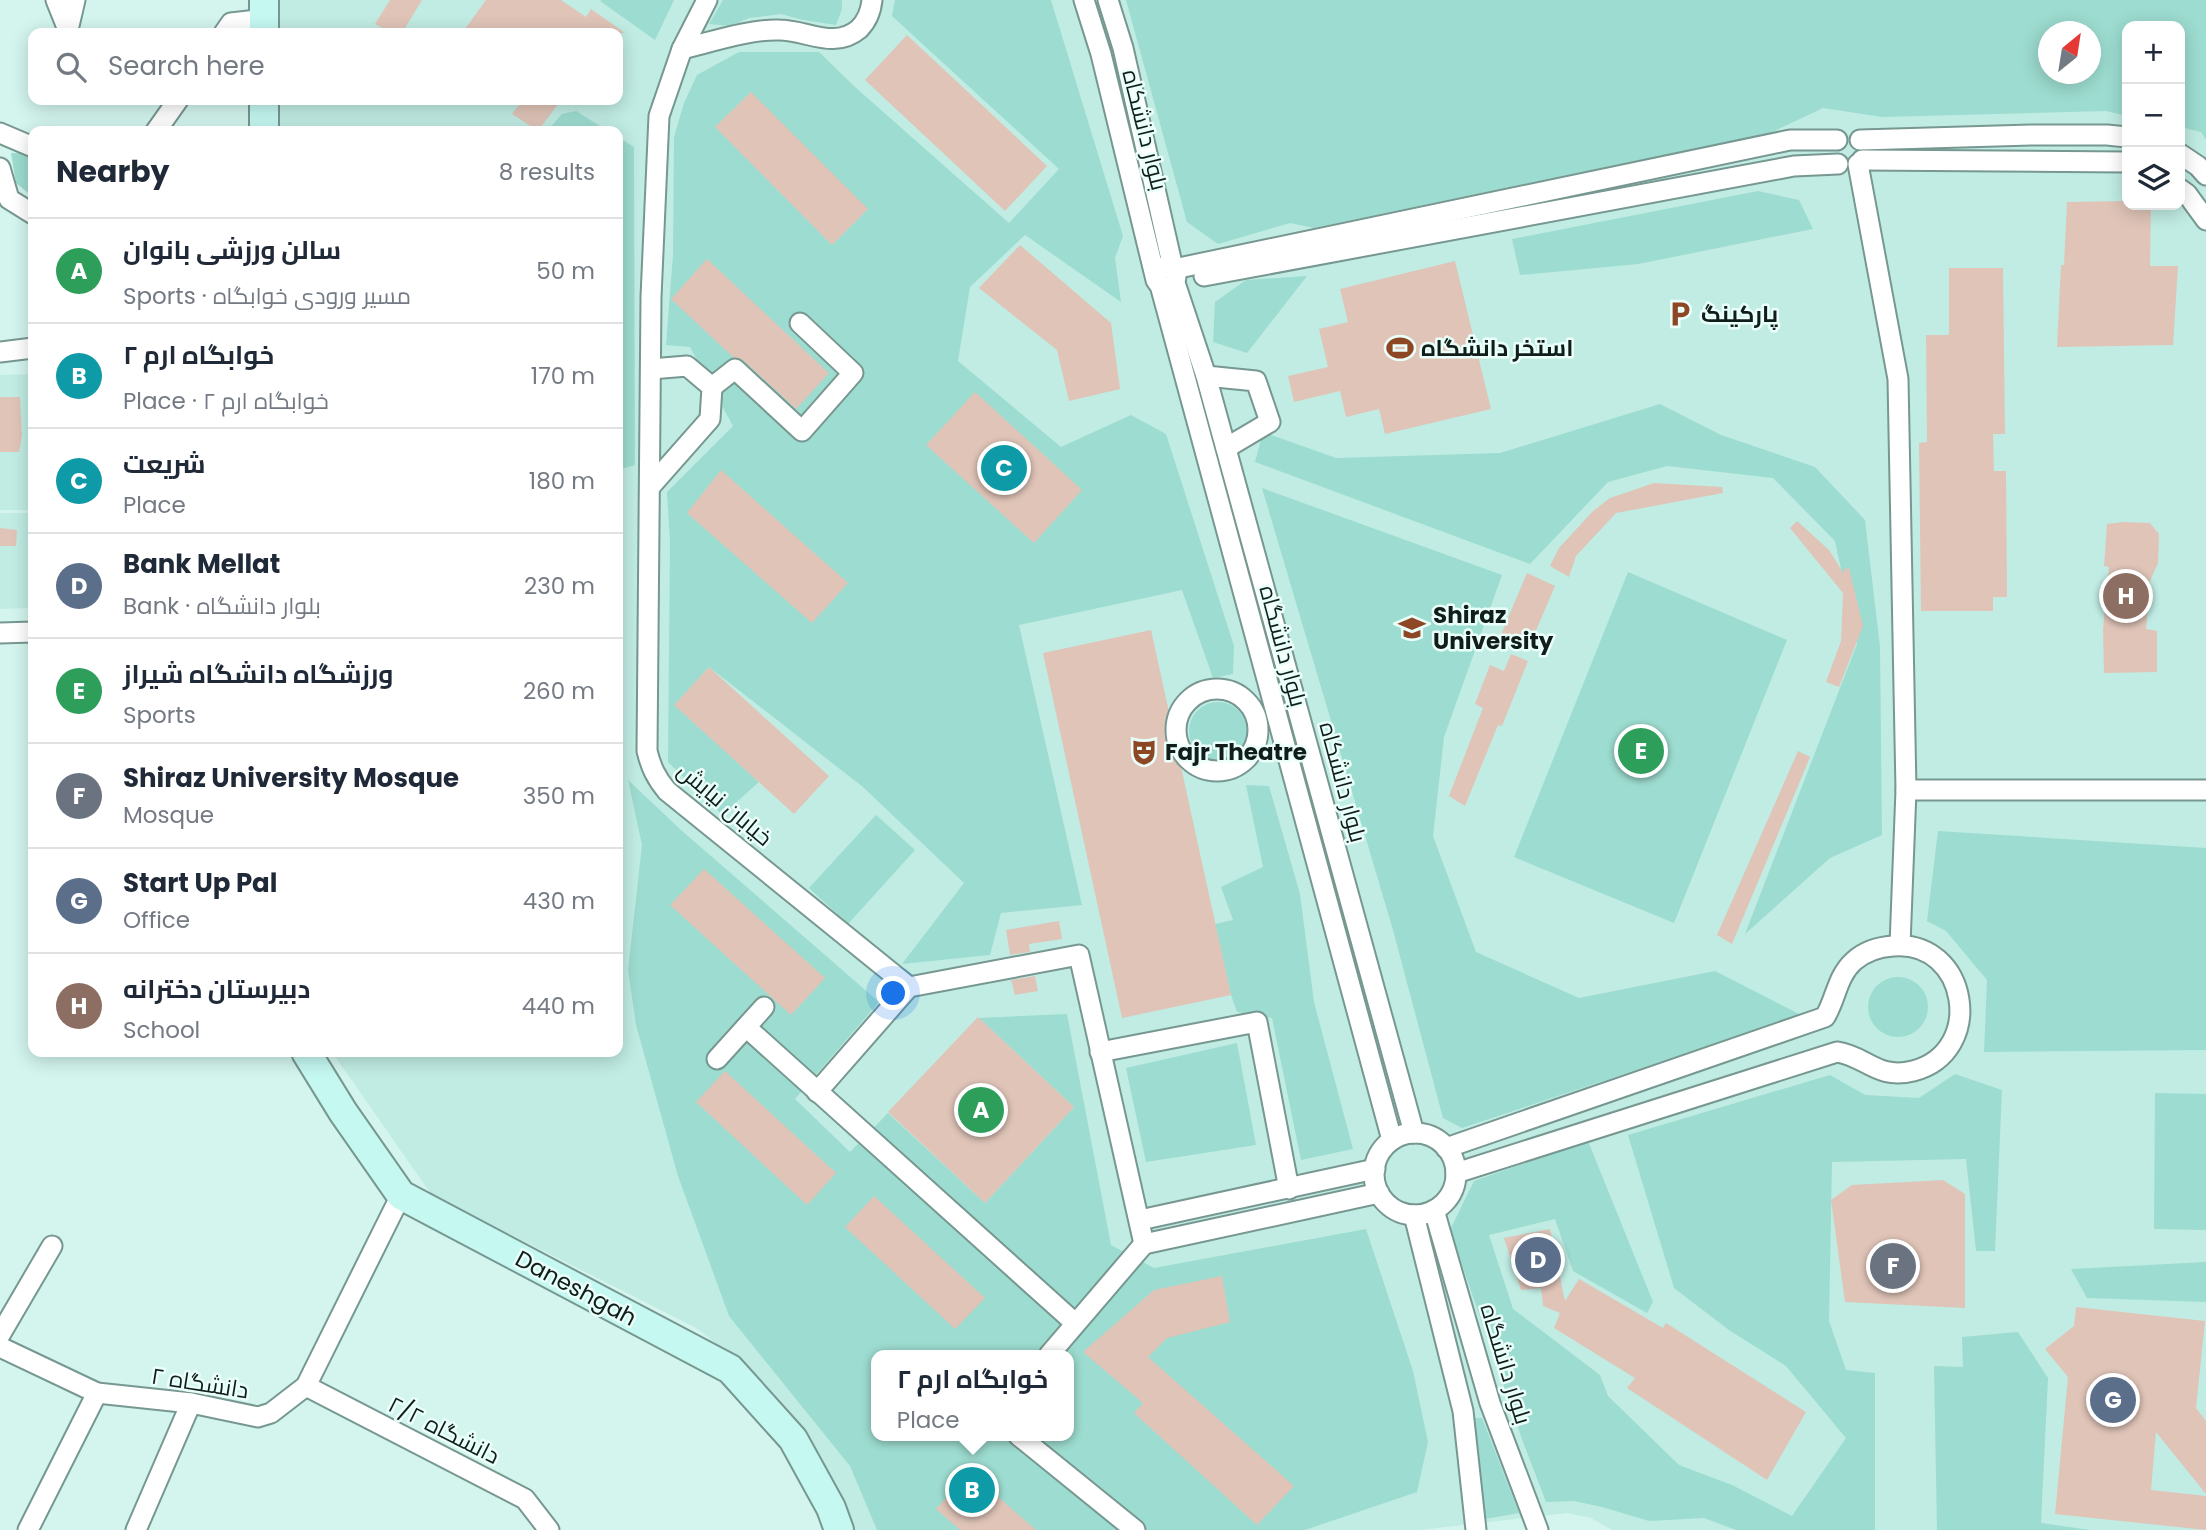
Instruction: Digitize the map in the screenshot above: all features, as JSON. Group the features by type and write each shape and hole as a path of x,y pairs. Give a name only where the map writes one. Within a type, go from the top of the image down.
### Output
{"street":[{"path":"56,0 67,28"},
{"path":"68,28 75,0"},
{"name":"خیابان نیایش","path":"707,0 682,49 659,116 651,297 647,751 650,766 667,791 909,988"},
{"path":"682,49 780,29 825,39 839,39 862,26 869,14 872,0"},
{"name":"بلوار دانشکاه","path":"1084,0 1169,277 1206,376 1414,1133"},
{"name":"بلوار دانشکاه","path":"1108,0 1122,48 1169,277"},
{"path":"228,28 231,23 264,17"},
{"path":"160,126 174,105"},
{"path":"264,105 264,126"},
{"path":"0,133 28,145"},
{"path":"1252,260 1855,157 2031,135 2122,136"},
{"path":"1169,277 1790,140 1836,140 1833,155 1855,157 2122,162"},
{"path":"1855,157 1898,379 1906,790 1900,945"},
{"path":"2185,158 2206,176"},
{"path":"0,168 9,199 28,211"},
{"path":"2185,193 2206,220"},
{"name":"بلوار دانشگاه","path":"1169,277 1392,1140"},
{"path":"650,487 710,419 712,387 735,369 802,431 853,373 800,323"},
{"path":"0,352 28,349"},
{"path":"651,369 687,366 712,387"},
{"path":"1206,376 1256,381 1270,422 1226,449"},
{"path":"0,633 28,632"},
{"path":"1223,689 1243,697 1253,708 1258,721 1256,747 1249,758 1227,771 1201,768 1190,761 1181,751 1177,739 1176,724 1180,710 1189,699 1202,691 1223,689"},
{"path":"1906,790 2206,790"},
{"path":"1446,1147 1825,1017 1833,1004 1843,973 1854,961 1876,949 1900,945 1917,948 1931,955 1954,979 1961,1012 1958,1028 1941,1056 1928,1065 1896,1073 1879,1071 1851,1054 1838,1052 1456,1173"},
{"path":"817,1092 909,988 1079,955 1144,1244"},
{"path":"717,1059 764,1007"},
{"path":"1100,1052 1257,1022 1289,1189"},
{"path":"746,1027 1075,1323"},
{"name":"Daneshgah","path":"309,1057 343,1112 401,1195 730,1369 793,1439 831,1508 839,1530"},
{"path":"1414,1133 1426,1135 1446,1147 1452,1155 1456,1173 1451,1195 1434,1210 1414,1215 1394,1209 1379,1193 1375,1169 1377,1158 1392,1140 1414,1133"},
{"path":"1140,1220 1375,1169"},
{"path":"1053,1350 1144,1244 1379,1193"},
{"name":"۲ دانشگاه","path":"0,1347 97,1393 191,1403 258,1417 271,1413 306,1386 401,1195"},
{"name":"بلوار دانشگاه","path":"1434,1210 1490,1403 1538,1530"},
{"path":"1414,1215 1464,1411 1476,1530"},
{"path":"0,1335 52,1246"},
{"name":"۲/۲ دانشگاه","path":"306,1386 525,1499 549,1530"},
{"path":"28,1530 97,1393"},
{"path":"136,1530 191,1403"},
{"path":"1464,1411 1490,1403"},
{"path":"1025,1441 1135,1530"}],"shaded area":[{"name":"Shiraz University","path":"279,0 2206,0 2206,1530 1612,1530 1591,1518 1567,1513 1420,1530 849,1530 726,1351 696,1328 431,1194 335,1057 623,1057 623,126 275,126 276,105 623,105 623,28 278,28"},
{"path":"674,0 655,40 600,1"},
{"path":"723,0 842,0 842,9 836,25 781,14 749,18 730,26 709,24"},
{"path":"895,0 1051,0 1123,236 1115,258 1121,302 1025,235 970,287 958,361 1061,447 1131,415 1166,434 1234,646 1233,674 1213,678 1182,590 1019,625 1082,905 1001,913 990,955 902,964 964,883 863,787 709,667 675,705 759,782 722,815 668,762 670,542 667,492 733,426 690,347 666,345 673,255 674,137 684,103 697,75 739,52 819,52 1009,223 1059,169 892,16"},
{"path":"1126,0 2206,0 2206,140 2201,132 2185,128 2185,21 2122,21 2122,115 2106,111 1882,117 1823,108 1770,133 1314,228 1290,223 1218,244 1187,222"},
{"path":"576,111 600,126 551,126 562,114"},
{"path":"623,140 634,147 635,465 623,469"},
{"path":"11,153 26,153 28,193 16,183"},
{"path":"1758,191 1799,200 1813,229 1638,264 1520,275 1512,239"},
{"path":"1307,276 1247,353 1213,342 1215,302 1246,280"},
{"path":"28,374 28,510 0,510 0,375"},
{"path":"1660,404 1721,435 1815,467 1865,520 1880,647 1882,835 1830,858 1745,934 1857,644 1835,541 1773,478 1667,466 1608,482 1530,564 1255,462 1263,432 1336,458 1500,453"},
{"path":"1262,488 1502,575 1444,737 1433,836 1476,952 1579,998 1715,971 1801,1015 1462,1128 1443,1118 1393,930"},
{"path":"0,513 28,513 28,608 0,609"},
{"path":"1628,572 1787,640 1674,923 1514,857"},
{"path":"1218,702 1234,707 1242,715 1247,731 1242,747 1234,755 1218,760 1202,755 1194,747 1189,731 1194,715 1202,707"},
{"path":"628,780 681,830 879,1002 795,1099 850,1152 888,1113 985,1203 1074,1107 979,1018 1067,1014 1111,1245 1154,1268 1366,1229 1413,1371 1428,1442 1417,1492 1305,1530 877,1530 850,1466 729,1316 678,1176 636,1025 628,970 642,845"},
{"path":"1246,785 1269,786 1300,894 1314,1002 1353,1149 1301,1160 1272,1018 1237,1012 1231,995 1215,924 1233,920 1221,887 1263,867"},
{"path":"876,815 915,850 848,924 809,888"},
{"path":"1938,831 2206,848 2206,1050 1984,1052 1987,980 1946,931 1927,921"},
{"path":"1892,977 1904,977 1923,990 1928,1007 1926,1019 1915,1032 1904,1037 1892,1037 1873,1024 1868,1013 1868,1001 1881,982"},
{"path":"1237,1043 1256,1145 1146,1162 1126,1068"},
{"path":"1955,1074 2002,1090 1995,1251 1976,1251 1966,1159 1832,1162 1829,1321 1846,1370 1875,1373 1875,1530 1736,1530 1704,1518 1649,1521 1574,1501 1546,1502 1450,1230 1474,1181 1588,1141 1653,1302 1647,1313 1573,1271 1555,1219 1489,1235 1513,1309 1600,1375 1608,1396 1679,1465 1732,1485 1792,1516 1846,1438 1786,1366 1729,1330 1674,1288 1628,1135 1830,1075 1865,1095 1919,1098"},
{"path":"2155,1093 2206,1094 2206,1230 2154,1229"},
{"path":"2206,1262 2206,1302 2087,1298 2071,1269"},
{"path":"2018,1332 2048,1378 2041,1523 2090,1530 1937,1530 1934,1366 1963,1367 1962,1337"},
{"path":"1472,1418 1482,1418 1519,1513 1485,1519"}],"building":[{"path":"390,0 422,0 405,28 382,28 375,24"},
{"path":"486,0 561,0 586,17 591,9 618,28 466,28"},
{"path":"907,35 1047,166 1005,211 865,80"},
{"path":"751,92 868,209 832,245 715,127"},
{"path":"519,105 557,105 542,126 530,126 512,114"},
{"path":"2122,201 2122,210 2151,210 2150,266 2178,266 2173,345 2057,347 2067,202"},
{"path":"1020,245 1111,323 1120,389 1069,401 1057,350 979,288"},
{"path":"707,259 829,373 796,409 743,360 733,357 671,299"},
{"name":"استخر دانشگاه","path":"1455,261 1491,409 1385,434 1379,409 1346,417 1340,391 1294,402 1288,376 1328,367 1319,329 1348,322 1340,289"},
{"path":"1949,268 2003,268 2005,434 1993,434 1994,471 2006,471 2007,597 1993,597 1993,611 1921,611 1919,443 1927,442 1926,335 1949,335"},
{"path":"975,392 1082,490 1034,543 926,445"},
{"path":"0,397 20,397 22,435 19,452 0,452"},
{"path":"721,470 848,583 812,623 687,513"},
{"path":"1654,483 1722,487 1723,493 1616,513 1576,556 1569,577 1550,566 1559,548 1592,512 1610,498"},
{"path":"1797,521 1829,550 1844,574 1844,569 1849,568 1863,626 1839,687 1826,682 1841,641 1843,593 1790,528"},
{"path":"2150,523 2159,534 2158,563 2150,581 2146,629 2157,631 2157,672 2104,673 2103,629 2109,567 2104,566 2107,524"},
{"path":"0,528 17,530 16,546 0,546"},
{"path":"1527,573 1555,586 1528,649 1500,637"},
{"path":"1151,630 1231,995 1122,1018 1043,653"},
{"path":"1511,654 1528,661 1465,806 1449,796 1483,708 1475,704 1490,665 1504,671"},
{"path":"709,667 829,776 794,814 674,705"},
{"path":"1798,751 1810,757 1732,944 1717,935"},
{"path":"704,869 825,978 791,1015 670,905"},
{"path":"1059,921 1062,939 1029,944 1030,952 1010,955 1006,930"},
{"path":"1035,976 1038,991 1015,995 1011,980"},
{"path":"978,1017 1074,1107 985,1203 888,1112"},
{"path":"725,1071 836,1173 807,1205 696,1102"},
{"path":"1943,1180 1965,1194 1965,1308 1845,1302 1831,1200 1852,1185"},
{"path":"874,1196 985,1298 955,1329 845,1227"},
{"path":"1550,1229 1565,1301 1579,1279 1663,1328 1666,1323 1806,1412 1767,1480 1627,1388 1635,1378 1554,1328 1560,1313 1543,1306 1541,1288 1521,1290 1504,1238"},
{"path":"1222,1276 1230,1322 1167,1338 1148,1357 1294,1486 1257,1525 1134,1413 1143,1403 1083,1352 1154,1290"},
{"path":"2076,1307 2205,1321 2196,1408 2206,1421 2206,1494 2156,1432 2151,1490 2206,1496 2206,1530 2055,1514 2068,1377 2045,1349 2074,1326"},
{"path":"970,1472 1036,1530 960,1530 936,1509"}],"place":[{"name":"پارکینگ","path":"1680,314"},
{"name":"استخر دانشگاه","path":"1400,348"},
{"name":"شریعت","path":"1004,468"},
{"name":"دبیرستان دخترانه","path":"2126,596"},
{"name":"Shiraz University","path":"1412,628"},
{"name":"ورزشگاه دانشگاه شیراز","path":"1641,751"},
{"name":"Fajr Theatre","path":"1144,752"},
{"name":"سالن ورزشی بانوان","path":"981,1110"},
{"name":"Bank Mellat","path":"1538,1260"},
{"name":"Shiraz University Mosque","path":"1893,1266"},
{"name":"Start Up Pal","path":"2113,1400"},
{"name":"خوابگاه ارم ۲","path":"972,1490"}]}
